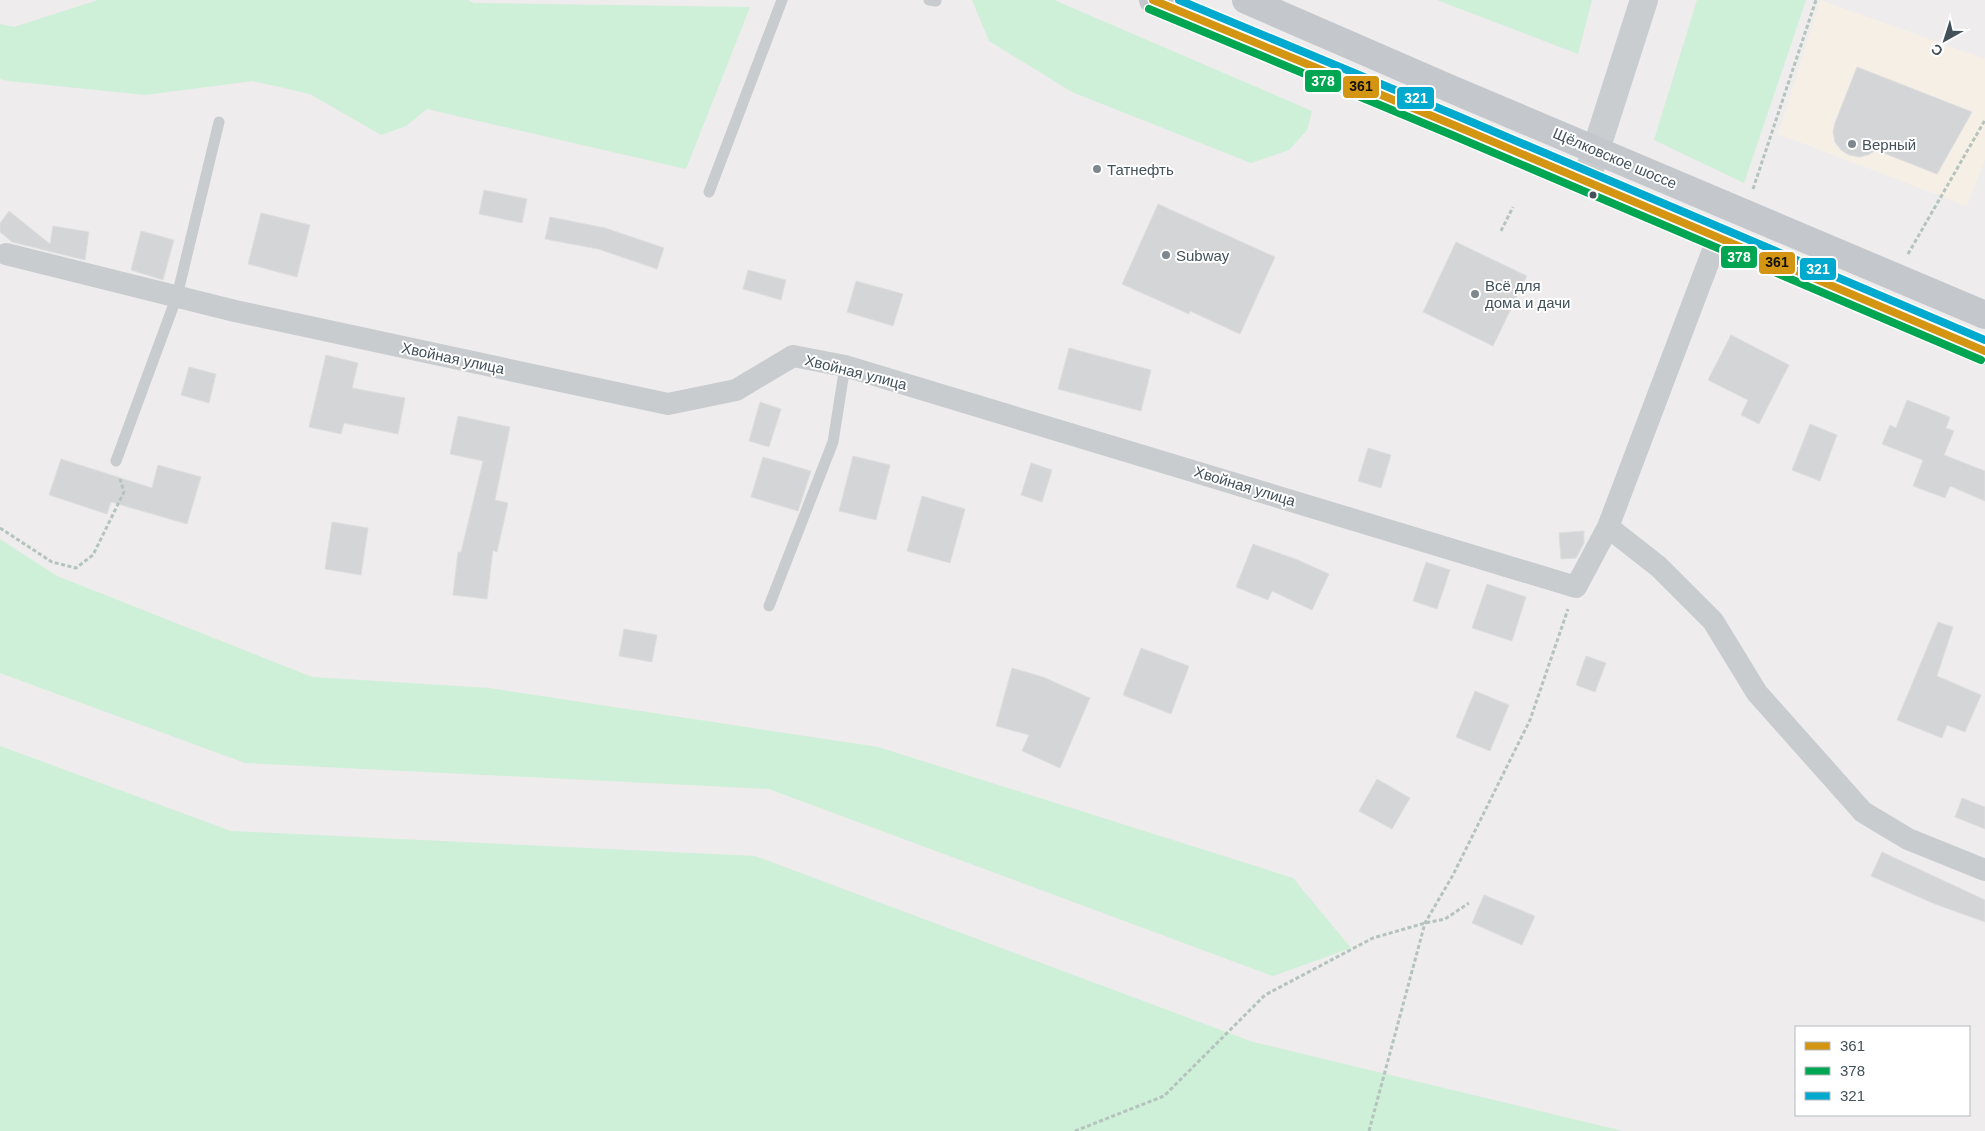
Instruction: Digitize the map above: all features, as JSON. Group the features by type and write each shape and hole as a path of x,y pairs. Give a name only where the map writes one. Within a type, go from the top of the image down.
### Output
{"main road":[{"path":"1153,0 1586,181 1985,351"},
{"name":"Щёлковское шоссе","path":"1246,0 1985,315"}],"street":[{"path":"1586,181 1644,0"},
{"path":"1576,587 1608,527 1646,416 1718,237"},
{"name":"Хвойная улица","path":"3,252 245,313 668,404 736,390 793,356 845,366 1576,587"},
{"path":"1608,527 1659,568 1713,621 1758,693 1863,812 1908,839 1985,870"}],"lane":[{"path":"709,192 782,0"},
{"path":"116,461 177,296 218,122"},
{"path":"768,606 833,442 845,366"}],"path":[{"path":"1750,197 1816,0"},
{"path":"1907,255 1985,120"},
{"path":"1501,231 1513,207"},
{"path":"0,528 52,562 76,568 93,555 124,492 116,461"},
{"path":"1369,1131 1425,923 1453,875 1530,720 1576,587"},
{"path":"1075,1131 1164,1096 1265,995 1373,938 1425,923 1445,920 1469,903"}],"shaded area":[{"path":"1820,0 1985,59 1985,159 1967,206 1778,134"}],"green space":[{"path":"98,0 468,0 474,3 750,7 686,169 427,109 406,126 381,135 310,94 253,81 145,95 0,79 0,24 14,27"},
{"path":"972,0 1054,0 1312,111 1307,130 1289,150 1251,163 1072,92 989,41"},
{"path":"1437,0 1592,0 1578,54"},
{"path":"1697,0 1806,0 1744,183 1654,140"},
{"path":"0,539 57,576 312,677 489,688 878,747 1293,878 1351,948 1273,976 769,789 245,763 0,673"},
{"path":"0,746 231,831 755,856 1253,1042 1623,1131 0,1131"}],"building":[{"path":"1857,67 1972,112 1937,174 1876,150 1868,155 1859,157 1849,155 1841,150 1835,142 1833,132 1835,123"},
{"path":"484,190 527,199 522,223 479,214"},
{"path":"1158,204 1275,257 1240,334 1190,311 1189,314 1122,284"},
{"path":"9,211 50,244 53,226 89,232 85,260 12,242 0,232 0,223"},
{"path":"261,213 310,225 297,277 248,264"},
{"path":"550,217 605,228 664,248 657,269 598,249 545,239"},
{"path":"141,231 174,240 163,280 131,270"},
{"name":"Всё для дома и дачи","path":"1456,242 1527,276 1493,346 1423,312"},
{"path":"748,270 786,280 781,300 743,289"},
{"path":"856,281 903,294 893,326 847,312"},
{"path":"1731,335 1789,365 1759,424 1741,415 1748,400 1708,380"},
{"path":"1069,348 1151,370 1141,411 1058,389"},
{"path":"326,355 358,363 352,388 405,398 398,434 344,423 341,434 309,427"},
{"path":"189,367 216,374 209,403 181,395"},
{"path":"1907,400 1950,417 1946,428 1954,431 1944,455 1985,471 1985,501 1950,486 1945,498 1913,486 1923,460 1882,444 1890,425 1896,428"},
{"path":"760,402 781,409 769,447 749,441"},
{"path":"458,416 510,427 495,500 508,503 497,552 493,550 487,599 453,595 458,552 461,552 483,461 450,454"},
{"path":"1810,424 1837,435 1820,481 1792,470"},
{"path":"1368,448 1391,455 1381,488 1358,481"},
{"path":"853,456 890,465 876,520 839,511"},
{"path":"763,457 811,471 798,511 751,497"},
{"path":"61,459 152,488 158,465 201,477 187,524 111,502 107,514 49,495"},
{"path":"1031,463 1052,470 1042,502 1021,495"},
{"path":"922,496 965,509 950,563 907,551"},
{"path":"332,522 368,528 361,575 325,569"},
{"path":"1584,531 1584,543 1576,558 1561,559 1559,533"},
{"path":"1253,544 1298,560 1329,574 1312,610 1272,591 1268,600 1236,587"},
{"path":"1426,562 1450,570 1437,609 1413,601"},
{"path":"1487,584 1526,597 1512,641 1472,628"},
{"path":"1938,622 1953,627 1937,676 1981,695 1965,732 1947,725 1942,738 1897,720"},
{"path":"624,629 657,635 652,662 619,656"},
{"path":"1141,648 1189,666 1171,714 1123,695"},
{"path":"1586,656 1606,663 1595,692 1576,685"},
{"path":"1012,668 1043,677 1090,698 1060,768 1022,751 1029,735 996,726"},
{"path":"1475,691 1509,705 1490,751 1456,737"},
{"path":"1377,779 1410,798 1392,829 1359,811"},
{"path":"1962,798 1985,807 1985,829 1955,817"},
{"path":"1882,852 1985,900 1985,922 1935,904 1871,876"},
{"path":"1484,895 1535,916 1522,945 1472,923"}],"transit line":[{"name":"361","path":"1153,0 1456,126 1985,351"},
{"name":"321","path":"1179,0 1985,340"},
{"name":"378","path":"1149,9 1452,135 1981,360"}],"place":[{"name":"Верный","path":"1852,144"},
{"name":"Татнефть","path":"1097,169"},
{"name":"Subway","path":"1166,255"},
{"name":"Всё для дома и дачи","path":"1475,294"}]}
